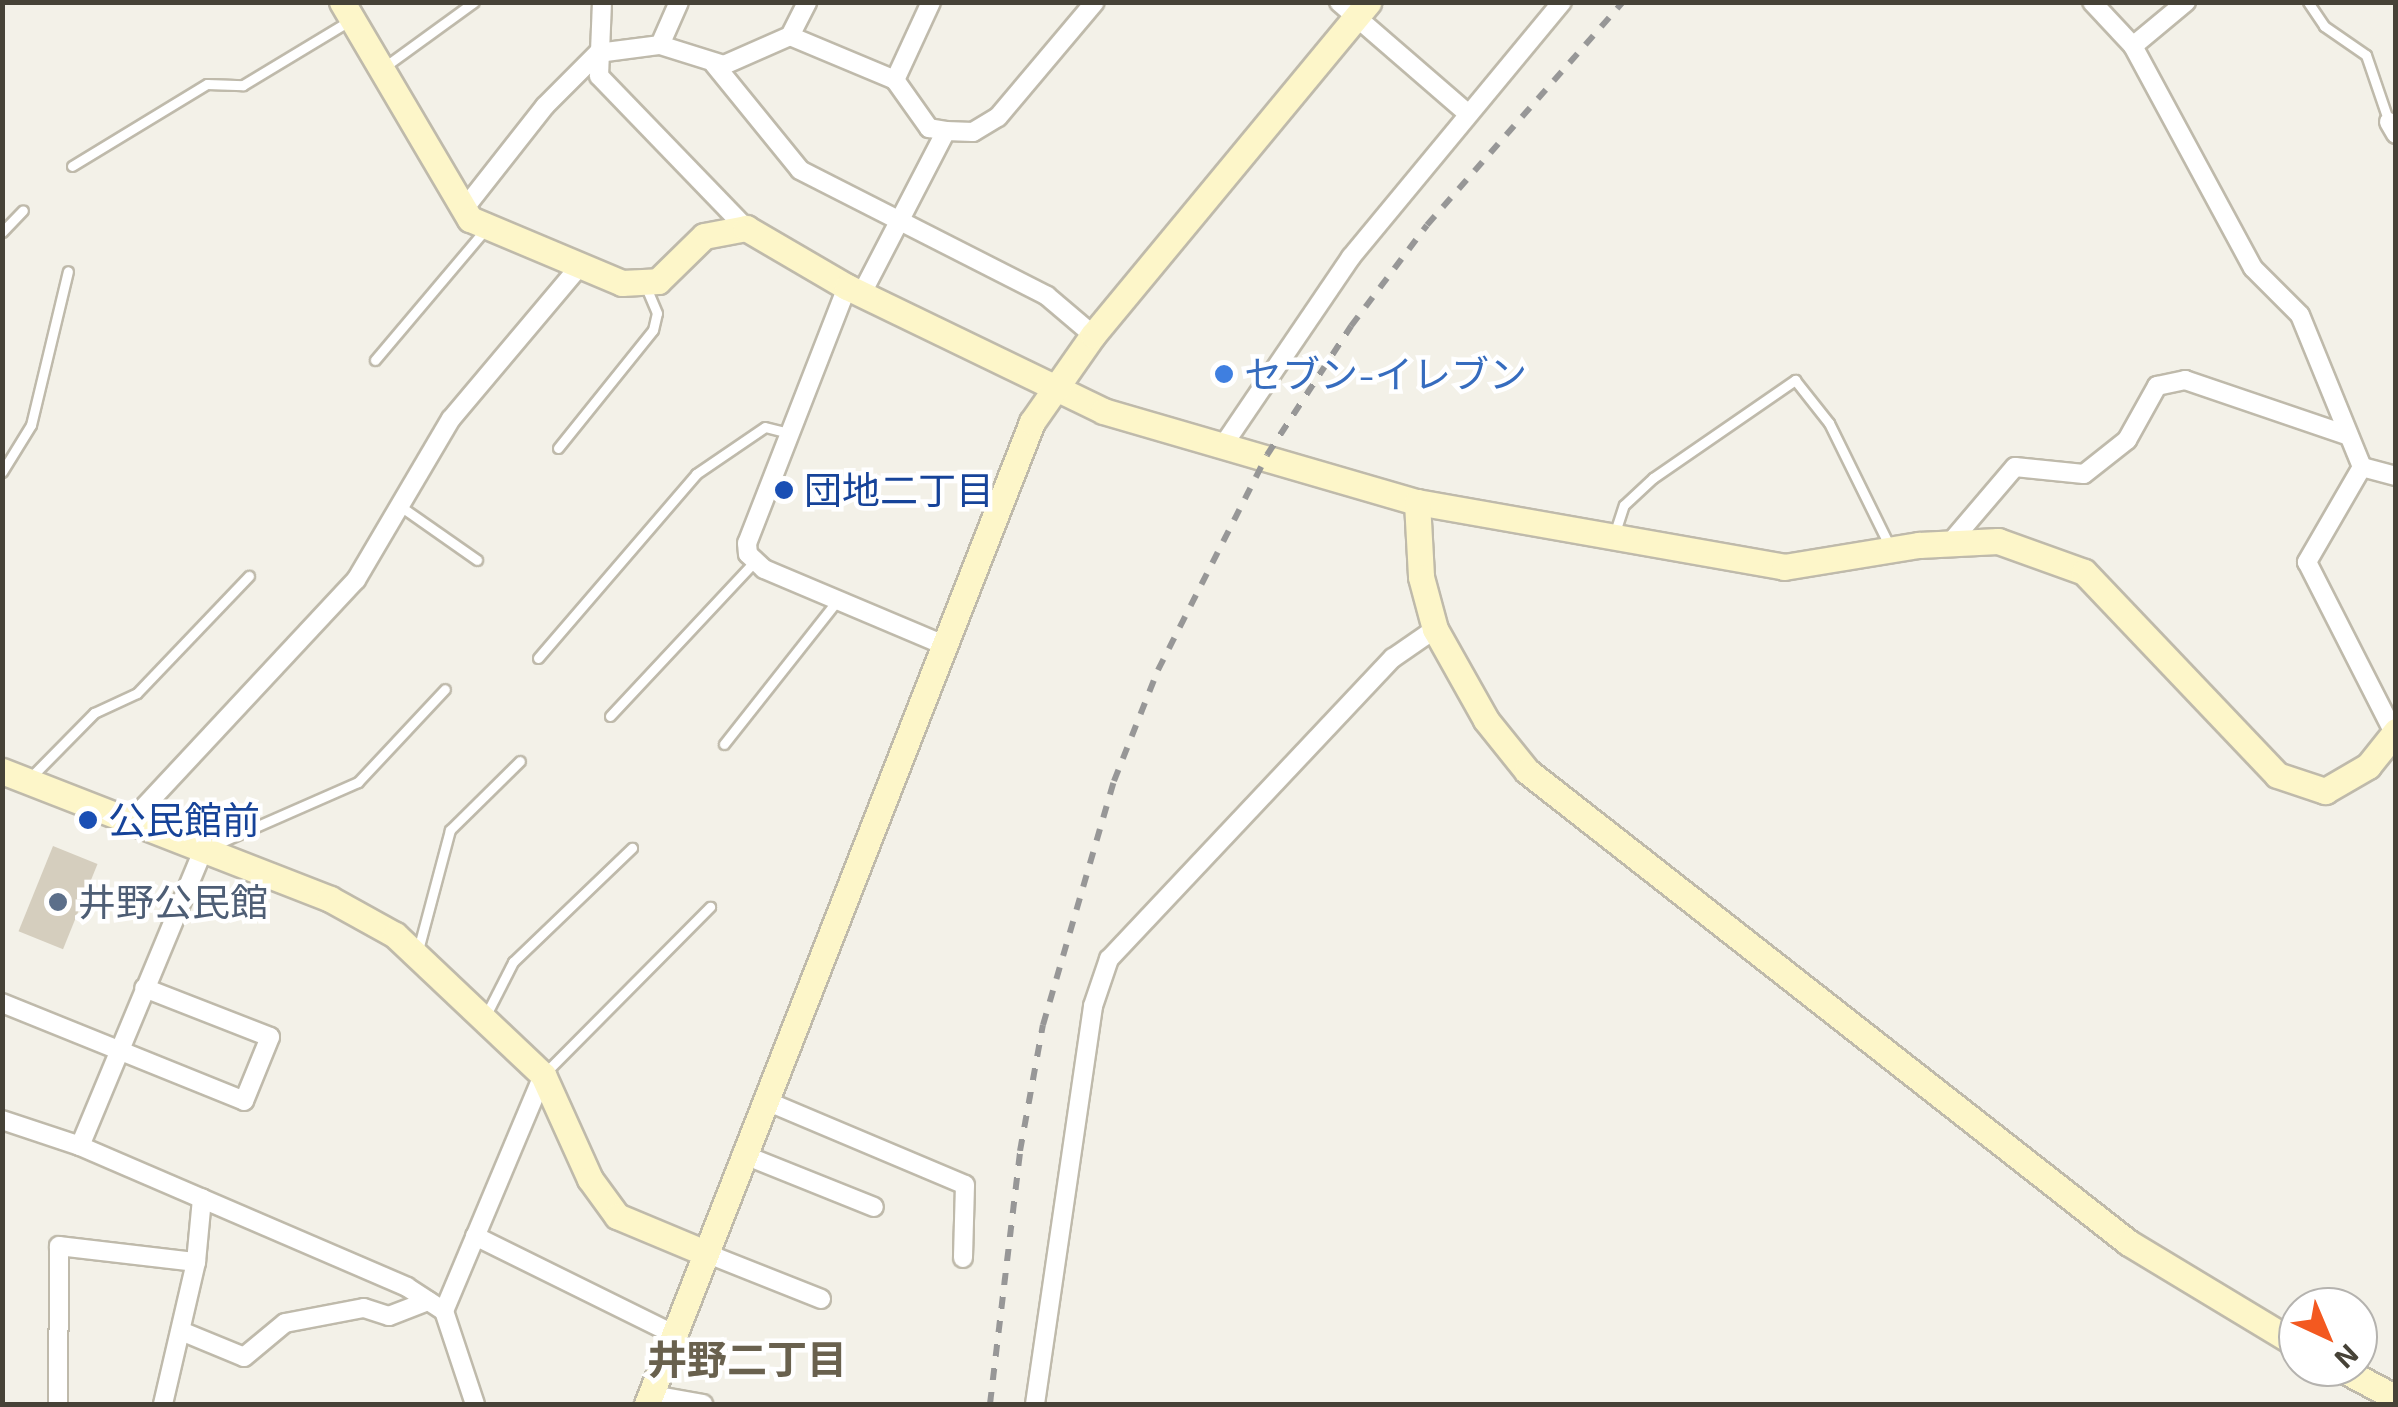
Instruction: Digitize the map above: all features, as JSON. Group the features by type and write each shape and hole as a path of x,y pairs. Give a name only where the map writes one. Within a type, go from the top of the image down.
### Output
{"street":[{"path":"602,2 599,76 746,228 854,290 1052,389 1417,502 1612,541 1784,567 1892,550 1998,541 2084,572 2277,775 2325,791 2368,766 2395,732 2308,562 2362,467"},
{"path":"660,46 679,2"},
{"path":"790,36 807,2"},
{"path":"896,80 930,2"},
{"path":"714,64 790,36 896,80 929,128 973,132 998,116 1095,2"},
{"path":"1224,444 1351,257 1466,112 1562,2"},
{"path":"2092,2 2133,46 2254,268 2300,316 2334,389 2344,434 2362,467 2396,476"},
{"path":"2133,46 2186,2"},
{"path":"703,1404 649,1400 703,1252 1032,422 1093,335 1354,7 1466,112"},
{"path":"347,11 464,209 485,230 646,286 704,236 746,228"},
{"path":"464,209 545,106 598,53 660,46 714,64 800,170 898,226 1047,296 1093,335"},
{"path":"944,645 754,562 747,542 790,433 854,290 898,226 946,131"},
{"path":"131,821 336,603 451,419 580,266"},
{"path":"1950,544 2015,467 2084,474 2127,440 2157,386 2186,380 2344,434"},
{"path":"1417,502 1420,577 1435,629 1486,720 1527,771 2129,1243 2278,1333"},
{"path":"1035,1404 1093,1006 1109,959 1393,658 1435,629"},
{"path":"2,770 365,916 416,955 543,1075 604,1203 637,1228 822,1299"},
{"path":"80,1146 203,850"},
{"path":"2,1004 244,1102 270,1037 144,988"},
{"path":"181,1331 244,1356 285,1322 364,1308 389,1316 436,1306 475,1236 543,1075"},
{"path":"764,1100 965,1184 964,1258"},
{"path":"2,1120 80,1146 202,1198 436,1306 475,1404"},
{"path":"742,1154 874,1207"},
{"path":"163,1404 196,1262 202,1198"},
{"path":"475,1236 672,1332"},
{"path":"58,1404 59,1246 196,1262"}],"lane":[{"path":"380,69 474,2"},
{"path":"2308,2 2324,26 2366,55 2392,128"},
{"path":"72,166 207,84 243,85 347,11"},
{"path":"2,232 23,210"},
{"path":"375,360 485,230"},
{"path":"2,472 31,425 68,271"},
{"path":"558,448 654,330 657,312 646,286"},
{"path":"1612,541 1624,505 1653,478 1795,380 1829,423 1892,550"},
{"path":"538,658 696,474 765,427 790,433"},
{"path":"400,506 477,560"},
{"path":"610,716 754,562"},
{"path":"28,780 94,712 136,692 249,576"},
{"path":"724,744 840,599"},
{"path":"203,850 358,782 445,688"},
{"path":"416,955 450,830 520,761"},
{"path":"485,1017 513,962 632,848"},
{"path":"543,1075 710,907"}],"building":[{"path":"53,846 98,864 63,949 19,931"}],"railway":[{"path":"990,1404 1020,1151 1043,1025 1114,781 1158,670 1267,455 1351,326 1427,225 1623,2"}],"place":[{"name":"セブン-イレブン","path":"1224,374"},
{"name":"団地二丁目","path":"784,490"},
{"name":"公民館前","path":"88,820"},
{"name":"井野公民館","path":"58,902"}],"district":[{"name":"井野二丁目","path":"747,1358"}]}
